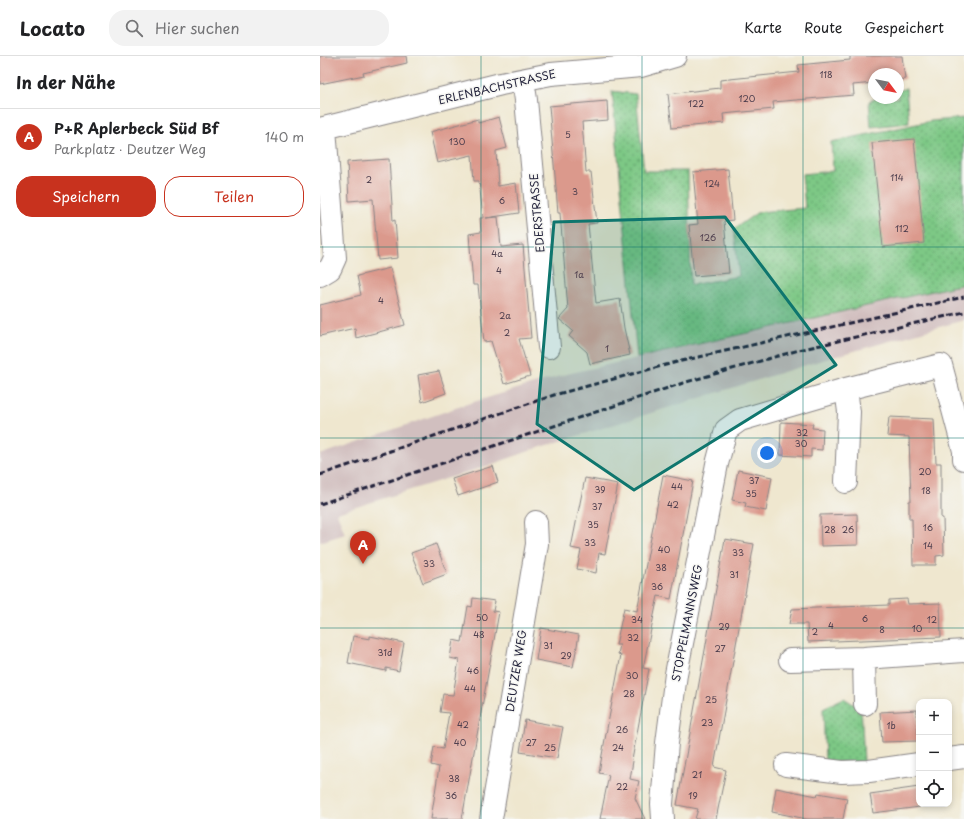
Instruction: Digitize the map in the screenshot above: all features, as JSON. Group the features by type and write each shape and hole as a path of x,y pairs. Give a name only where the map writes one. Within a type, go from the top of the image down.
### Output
{"street":[{"name":"ERLENBACHSTRASSE","path":"322,128 501,84 550,74 641,66 675,56"},
{"name":"EDERSTRASSE","path":"523,80 549,347"},
{"path":"320,275 330,270 335,258 322,128"},
{"path":"846,482 849,412 846,389 941,365 964,451 964,459"},
{"name":"STOPPELMANNSWEG","path":"663,819 662,804 667,743 676,674 717,464 726,430 740,420 846,389"},
{"name":"DEUTZER WEG","path":"491,819 537,544 536,522"},
{"path":"790,660 864,658 964,651"},
{"path":"864,658 865,704"},
{"path":"952,759 964,757"},
{"path":"786,765 842,772 869,771 916,764"}],"highlighted area":[{"path":"725,217 836,365 634,490 537,424 554,222"}],"shaded area":[{"path":"964,284 964,320 819,361 535,449 490,465 337,513 345,534 320,542 320,455 467,404 567,374"}],"green space":[{"path":"906,88 909,123 871,127 869,104 904,104 904,89"},
{"path":"612,91 636,94 644,171 688,171 691,285 739,276 734,229 758,212 805,208 802,174 833,171 831,142 931,121 964,118 964,284 637,358"},
{"path":"844,698 853,704 861,705 864,762 825,762 823,708"}],"building":[{"path":"320,56 406,56 407,63 363,73 364,75 320,84"},
{"path":"850,56 902,56 904,68 868,68 868,84 853,85 854,95 773,102 774,109 723,114 724,123 672,128 668,94 720,88 720,80 799,72 798,65 850,60"},
{"path":"607,101 608,120 582,122 586,172 591,172 597,223 588,224 596,303 620,299 630,355 590,364 587,352 569,336 573,331 559,319 568,309 549,106"},
{"path":"499,117 507,148 496,151 498,186 516,183 519,213 486,218 498,217 501,247 523,245 531,338 519,339 530,376 504,384 491,341 484,342 478,285 473,285 469,234 481,232 480,218 483,218 479,181 474,181 472,155 437,163 430,132 478,119 478,123"},
{"path":"914,139 924,243 883,247 872,143"},
{"path":"389,159 393,221 395,220 398,258 378,260 373,199 349,201 347,162"},
{"path":"728,169 733,220 724,221 729,273 694,276 689,225 698,224 693,172"},
{"path":"390,268 405,325 356,338 355,328 320,336 320,305 361,295 357,276"},
{"path":"439,371 446,393 422,402 418,375"},
{"path":"889,417 934,419 936,463 941,463 941,518 943,518 944,555 936,556 936,565 913,565 912,519 909,519 909,501 911,501 909,437 887,436"},
{"path":"781,422 813,424 812,428 823,429 822,450 811,449 811,457 780,455"},
{"path":"493,466 498,482 458,496 452,479"},
{"path":"738,470 772,477 766,511 745,507 746,503 732,500"},
{"path":"663,475 693,481 671,599 658,596 643,668 649,669 632,760 630,779 639,781 635,798 645,819 600,819 609,775 599,773 621,655 618,654 620,645 616,645 624,608 637,611"},
{"path":"585,478 618,484 605,554 599,553 596,573 577,569 581,550 571,548"},
{"path":"857,514 858,545 821,546 820,515"},
{"path":"725,539 754,544 714,767 726,770 716,819 695,819 698,809 677,805"},
{"path":"436,544 447,574 423,583 411,553"},
{"path":"473,598 495,601 493,611 499,612 462,819 431,819 439,767 431,765 434,747 443,749 449,713 440,712 443,694 453,695 459,660 450,658 453,640 462,642 468,606 472,607"},
{"path":"907,599 908,604 940,603 941,637 808,642 807,624 789,624 792,609 889,605 889,600"},
{"path":"541,628 579,635 573,667 536,660"},
{"path":"353,636 370,639 370,636 404,643 399,671 386,668 386,671 348,663"},
{"path":"916,710 916,741 882,742 880,712"},
{"path":"525,720 563,727 557,758 520,752"},
{"path":"916,787 916,807 920,807 873,813 870,794"},
{"path":"776,788 817,796 818,793 847,798 843,819 807,819 772,812"}],"railway":[{"path":"320,475 554,395 677,362 964,297"},
{"path":"320,504 683,383 799,350 964,312"}],"place":[{"name":"P+R Aplerbeck Süd Bf","path":"363,564"}]}
